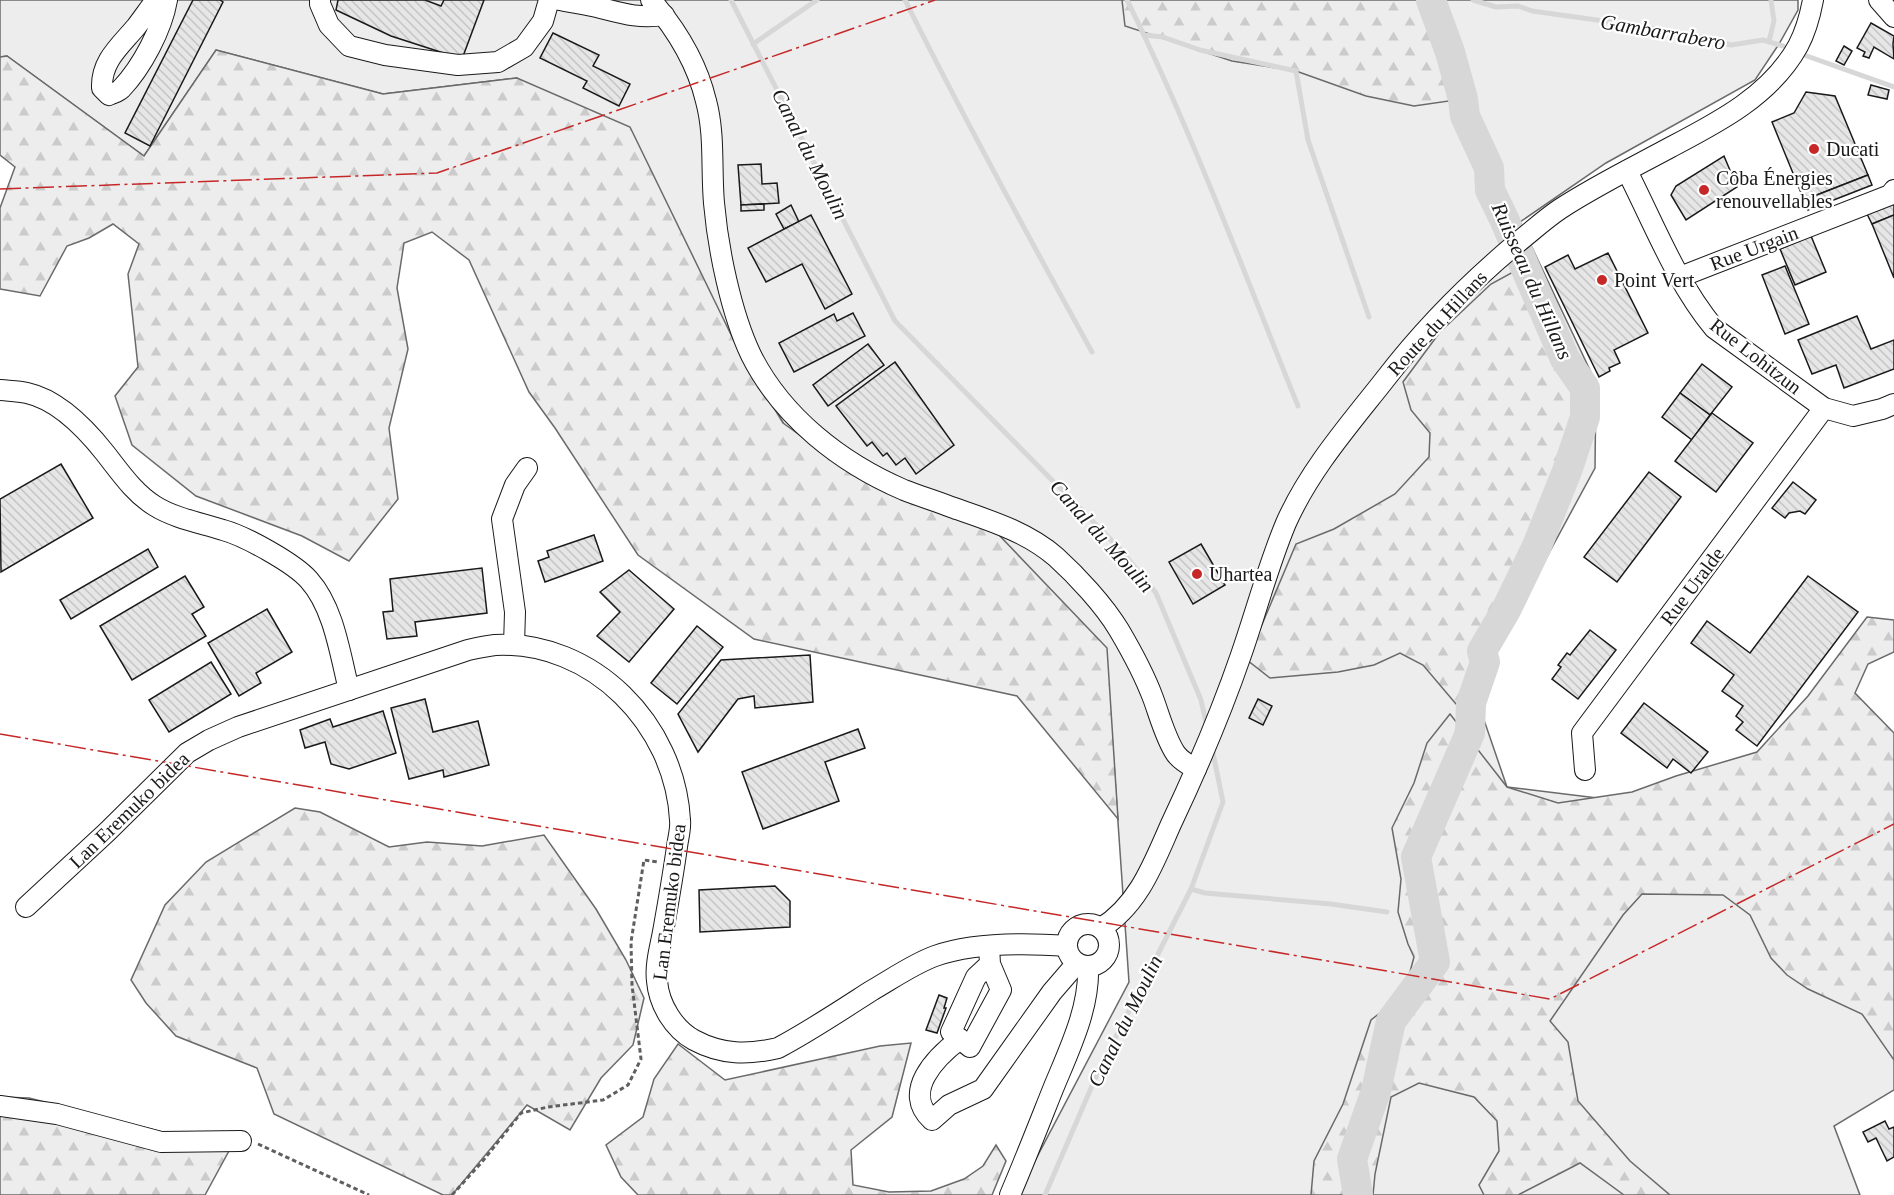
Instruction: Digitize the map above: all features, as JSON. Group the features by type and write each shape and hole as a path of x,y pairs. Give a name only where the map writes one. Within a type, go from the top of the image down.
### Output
{"street":[{"path":"156,0 107,62 102,76 102,88 109,95 120,91 148,52 165,13 167,0"},
{"path":"320,0 329,25 349,46 385,55 458,65 498,62 524,47 543,21 549,0"},
{"path":"558,0 598,7 619,14 648,18 664,15"},
{"path":"651,0 681,38 698,74 707,104 711,131 717,235 731,299 751,355 778,398 803,426 858,467 903,490 993,522 1032,539 1055,557 1080,581 1117,627 1148,685 1176,754 1188,765 1197,769"},
{"name":"Route du Hillans","path":"1101,928 1112,922 1128,906 1148,875 1197,769 1231,685 1262,589 1287,522 1318,465 1413,343 1471,282 1501,256 1559,210 1714,124 1745,104 1772,80 1795,51 1808,24 1813,0"},
{"path":"1879,0 1894,17"},
{"name":"Rue Lohitzun","path":"1627,171 1680,277 1714,328 1824,408 1853,416 1894,404"},
{"name":"Rue Urgain","path":"1680,277 1890,195 1894,190"},
{"path":"0,390 29,393 53,403 86,432 136,491 156,506 226,531 292,566 307,578 320,593 327,609 349,690"},
{"name":"Rue Uralde","path":"1584,770 1582,734 1824,408"},
{"path":"514,645 515,612 502,519 515,485 527,468"},
{"name":"Lan Eremuko bidea","path":"26,907 187,753 209,740 238,727 468,650 494,645 514,645 565,657 609,682 634,706 654,734 668,763 677,790 681,822 657,980 660,998 669,1016 684,1035 705,1046 728,1053 753,1054 778,1048 906,970 935,956 960,949 990,955 1032,944 1067,946"},
{"path":"1080,925 1095,925 1101,928 1109,941 1107,955 1096,964 1083,964 1070,956 1067,946 1074,928 1080,925"},
{"path":"990,955 1001,990 970,1047 951,1032 976,976 990,955"},
{"path":"960,1039 945,1051 922,1080 921,1105 932,1120 949,1105 983,1089 1052,992 1083,964"},
{"path":"1010,1195 1081,1016 1087,994 1083,964"},
{"path":"0,1106 57,1114 161,1142 241,1141"}],"path":[{"path":"452,1195 521,1113 603,1100 628,1085 641,1059 632,985 631,942 644,860 675,864"},
{"path":"241,1141 257,1144 369,1195"}],"shaded area":[{"path":"0,0 1798,0 1798,10 1755,80 1606,163 1520,222 1596,383 1595,468 1517,612 1485,662 1484,720 1507,787 1646,804 1894,1015 1894,1090 1834,1126 1860,1195 1017,1195 1129,982 1106,648 785,426 737,347 517,78 383,94 216,50 144,156 7,56 0,57"}],"green space":[{"path":"1122,0 1431,0 1450,52 1463,99 1414,106 1366,96 1296,71 1232,61 1125,26"},
{"path":"216,50 383,94 517,78 630,127 737,347 783,423 859,477 997,533 1107,648 1118,819 1017,696 754,639 638,555 529,392 469,260 432,232 404,243 397,288 408,349 389,428 398,499 349,561 302,536 196,496 132,445 115,396 138,367 128,274 139,244 113,224 89,238 67,246 40,296 0,289 0,208 15,167 0,155 0,57 7,56 144,156"},
{"path":"1524,266 1585,407 1578,437 1542,535 1493,631 1471,703 1456,704 1423,665 1400,653 1374,665 1338,672 1270,678 1247,660 1296,544 1334,529 1395,494 1429,457 1430,433 1411,410 1403,382 1440,332 1491,284"},
{"path":"1867,617 1894,620 1894,652 1868,664 1855,693 1894,733 1894,1060 1862,1014 1808,989 1787,975 1771,958 1750,915 1723,895 1642,894 1623,915 1550,1021 1568,1042 1578,1101 1630,1161 1670,1195 1624,1195 1580,1163 1518,1195 1484,1195 1479,1185 1499,1151 1497,1121 1474,1097 1419,1083 1391,1097 1375,1174 1373,1195 1311,1195 1314,1161 1343,1104 1371,1020 1404,994 1414,957 1398,912 1401,879 1392,828 1414,783 1427,743 1450,714 1507,787 1558,803 1632,792 1676,776 1757,752 1808,696"},
{"path":"295,808 320,812 389,847 427,842 482,846 544,835 596,909 626,960 644,998 633,1045 601,1078 570,1130 527,1105 452,1195 443,1195 274,1114 257,1068 176,1036 146,1003 131,980 165,905 206,862"},
{"path":"911,1043 892,1117 851,1150 853,1185 889,1192 931,1191 964,1179 983,1166 996,1145 1006,1161 992,1195 638,1195 621,1177 606,1145 643,1117 654,1079 678,1044 725,1080 880,1046"},
{"path":"0,1097 29,1098 230,1149 205,1195 0,1195"}],"building":[{"path":"193,0 223,2 150,146 125,133"},
{"path":"338,0 425,0 441,6 444,0 484,0 462,59 391,36 336,10"},
{"path":"1871,23 1894,36 1894,59 1874,47 1869,58 1863,56 1865,52 1857,48"},
{"path":"553,33 599,55 593,66 630,84 619,106 583,88 587,81 540,58"},
{"path":"1844,46 1852,51 1844,65 1836,61"},
{"path":"1871,85 1889,90 1887,99 1868,95"},
{"path":"1806,92 1835,96 1868,175 1804,200 1772,122 1794,113"},
{"path":"1724,156 1737,187 1686,220 1671,195 1676,186"},
{"path":"761,164 762,184 777,183 779,203 741,205 738,165"},
{"path":"1868,175 1872,185 1808,210 1804,200"},
{"path":"1894,203 1894,215 1872,224 1867,214"},
{"path":"764,204 764,210 741,211 741,205"},
{"path":"791,205 799,222 784,229 776,214"},
{"path":"811,215 852,294 825,309 802,264 766,282 748,248"},
{"path":"1894,215 1894,278 1872,224"},
{"path":"1811,236 1826,272 1795,285 1780,249"},
{"path":"1608,253 1648,333 1614,350 1620,363 1609,368 1610,371 1599,377 1545,267 1568,255 1575,269"},
{"path":"1785,266 1809,324 1785,334 1762,275"},
{"path":"853,313 865,336 794,372 779,343 834,314 837,321"},
{"path":"1857,316 1871,349 1894,340 1894,369 1844,388 1836,365 1812,374 1798,340"},
{"path":"868,344 884,365 828,406 813,385"},
{"path":"895,362 954,445 916,474 905,458 896,465 887,453 883,456 872,442 867,446 836,406"},
{"path":"1702,364 1732,387 1710,415 1680,393"},
{"path":"1680,393 1710,415 1692,440 1662,417"},
{"path":"1712,413 1753,443 1716,492 1675,461"},
{"path":"61,464 93,518 1,572 0,499"},
{"path":"1649,472 1681,497 1617,582 1584,557"},
{"path":"1793,482 1816,500 1805,514 1800,511 1789,513 1785,518 1772,508"},
{"path":"594,535 603,561 545,582 538,561 549,557 547,551"},
{"name":"Uhartea","path":"1201,544 1225,585 1193,604 1169,562"},
{"path":"148,549 158,567 71,619 60,600"},
{"path":"482,568 487,613 415,622 417,636 387,639 383,612 393,611 390,579"},
{"path":"629,570 674,609 629,662 597,636 620,612 600,592"},
{"path":"185,576 204,607 192,614 206,636 132,680 100,626"},
{"path":"1808,576 1858,612 1757,746 1736,730 1743,722 1736,716 1743,706 1722,691 1734,675 1691,643 1707,621 1750,653"},
{"path":"267,609 292,652 256,673 261,683 239,696 208,643"},
{"path":"697,626 723,647 677,704 651,683"},
{"path":"1590,630 1616,650 1578,699 1552,679 1567,653 1570,655"},
{"path":"810,655 813,702 755,708 754,696 738,699 698,752 678,714 721,660"},
{"path":"211,662 231,694 169,732 149,700"},
{"path":"425,699 433,732 478,721 489,765 444,777 443,770 409,779 391,708"},
{"path":"1258,699 1272,706 1263,725 1249,718"},
{"path":"1644,703 1708,752 1691,773 1673,759 1667,768 1621,733"},
{"path":"383,711 396,753 349,769 331,764 325,742 305,748 300,730 330,719 333,727"},
{"path":"858,729 865,748 825,762 839,801 763,829 742,772"},
{"path":"775,886 790,901 790,927 700,932 699,890"},
{"path":"939,995 947,998 937,1033 926,1030"},
{"path":"1885,1121 1889,1129 1894,1127 1894,1157 1887,1161 1876,1138 1868,1142 1863,1132"}],"waterway":[{"name":"Canal du Moulin","path":"731,0 895,321 1120,549 1156,593 1201,700 1207,727"},
{"path":"753,44 817,0"},
{"path":"905,0 973,133 1092,352"},
{"path":"1127,0 1195,151 1298,406"},
{"name":"Ruisseau du Hillans","path":"1358,1195 1352,1159 1376,1091 1391,1021 1435,962 1416,857 1470,733 1471,703 1485,662 1482,651 1506,610 1537,546 1567,471 1585,417 1585,388 1565,359 1490,190 1489,168 1465,116 1463,99 1450,52 1431,0"},
{"name":"Gambarrabero","path":"1473,0 1496,7 1518,6 1532,11 1640,26 1731,45 1763,40 1783,46"},
{"path":"1769,41 1774,21 1771,0"},
{"path":"1144,35 1163,37 1200,50 1296,71 1308,140 1369,317"},
{"name":"Gambarrabero","path":"1804,55 1894,87"},
{"name":"Canal du Moulin","path":"1045,1195 1098,1072 1191,889 1223,802 1212,748"},
{"path":"1191,889 1205,893 1331,904 1387,912"}],"power":[{"path":"0,189 437,173 935,0"},
{"path":"0,734 1550,999 1894,824"}],"place":[{"name":"Ducati","path":"1814,149"},
{"name":"Côba Énergies renouvellables","path":"1704,190"},
{"name":"Point Vert","path":"1602,280"},
{"name":"Uhartea","path":"1197,574"}]}
